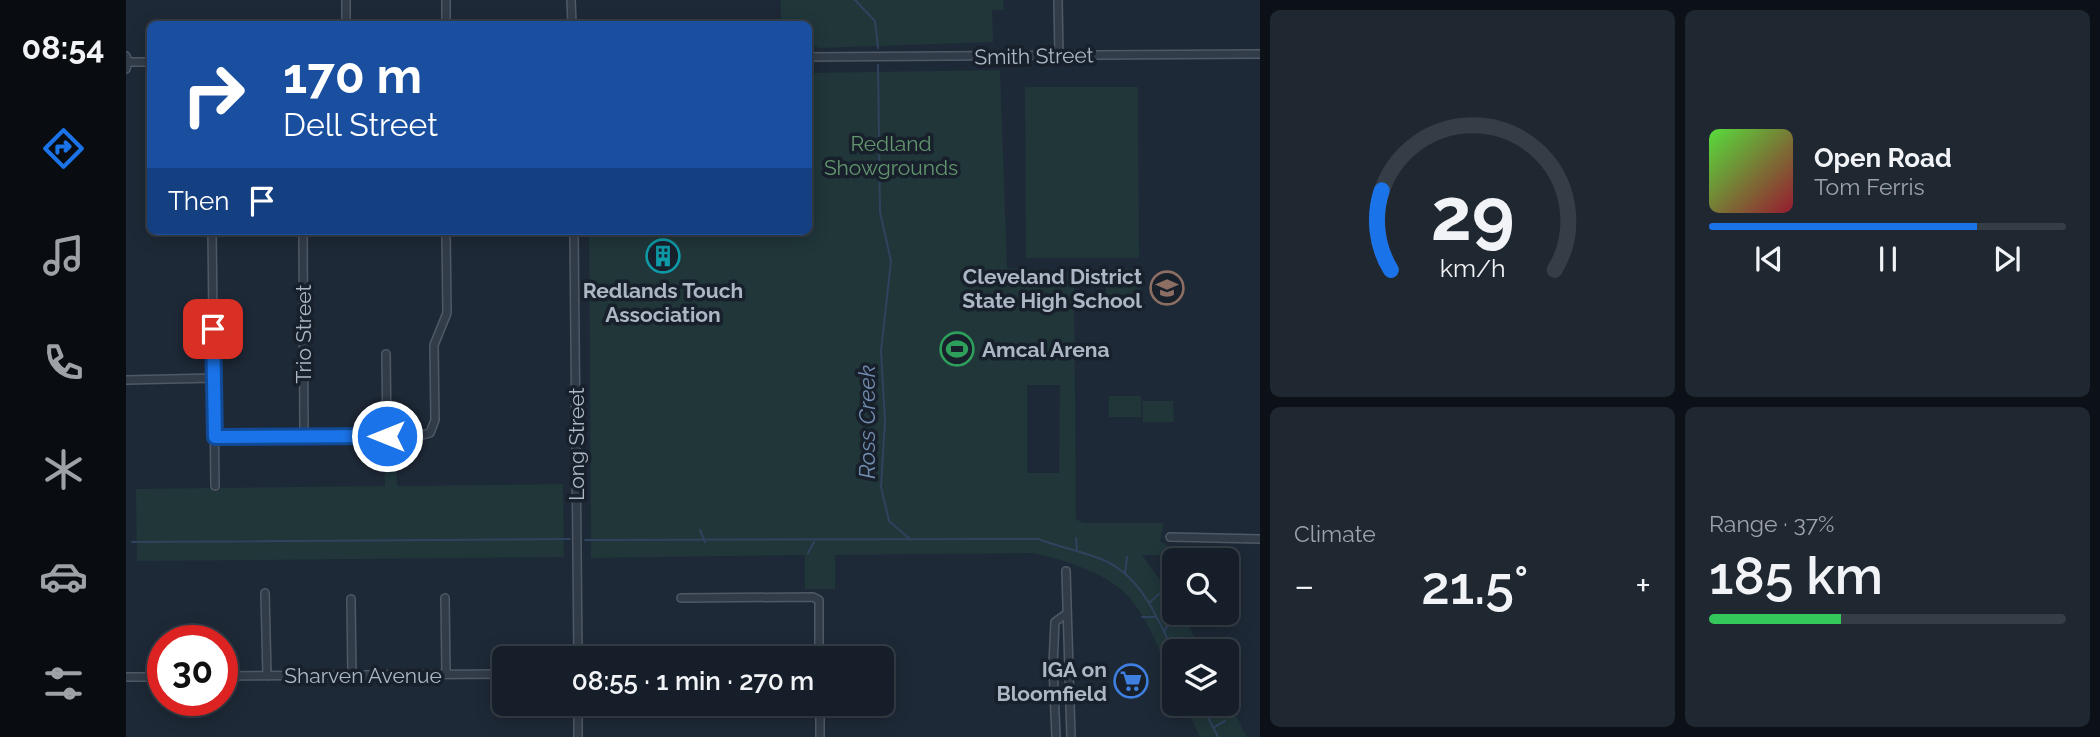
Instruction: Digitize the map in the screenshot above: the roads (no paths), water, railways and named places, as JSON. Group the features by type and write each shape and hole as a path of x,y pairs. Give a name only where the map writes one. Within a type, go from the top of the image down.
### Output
{"street":[{"path":"346,0 346,21"},
{"path":"446,0 446,21"},
{"path":"571,0 572,21"},
{"path":"1058,0 1059,56"},
{"name":"Smith Street","path":"812,57 1260,54"},
{"path":"127,62 147,62"},
{"path":"212,235 215,486"},
{"name":"Trio Street","path":"303,235 303,436"},
{"path":"215,437 425,436 434,427 434,345 447,313 446,235"},
{"name":"Long Street","path":"574,235 578,646"},
{"path":"386,354 387,436"},
{"path":"126,380 214,378"},
{"path":"1170,537 1260,537"},
{"path":"1066,571 1071,737"},
{"path":"265,593 267,676"},
{"path":"681,598 813,597 819,600 820,646"},
{"path":"445,598 446,674"},
{"path":"351,599 352,675"},
{"path":"1056,737 1053,665 1055,622 1066,614"},
{"path":"1053,665 1070,664"},
{"name":"Sharven Avenue","path":"238,676 492,674"},
{"path":"126,677 147,677"},
{"path":"578,716 578,737"},
{"path":"820,716 820,737"}],"waterway":[{"name":"Ross Creek","path":"855,0 875,21 878,48"},
{"name":"Ross Creek","path":"878,65 880,212 891,261 881,351 885,421 881,487 889,521 911,540"},
{"path":"700,530 705,542"},
{"path":"1076,538 1077,551"},
{"path":"132,542 570,539"},
{"name":"Ross Creek","path":"585,540 1038,539 1101,559 1127,575 1146,598 1168,639"},
{"path":"808,553 814,542"},
{"path":"1125,573 1127,557"},
{"path":"1149,603 1159,594"},
{"path":"1142,617 1155,617"},
{"path":"1164,632 1168,625"},
{"name":"Ross Creek","path":"1207,716 1218,737"},
{"path":"1214,727 1225,721"}],"place":[{"name":"Redlands Touch Association","path":"663,256"},
{"name":"Cleveland District State High School","path":"1167,288"},
{"name":"Amcal Arena","path":"957,349"},
{"name":"IGA on Bloomfield","path":"1131,681"}],"park label":[{"name":"Redland Showgrounds","path":"891,155"}]}
